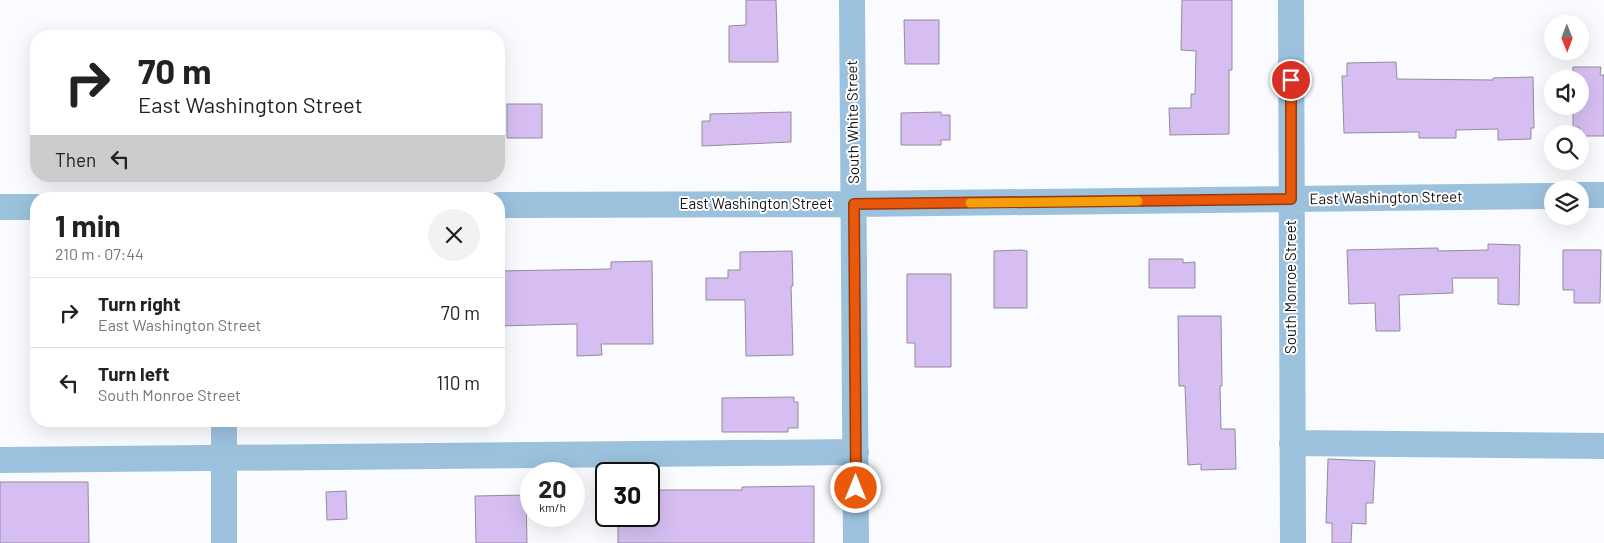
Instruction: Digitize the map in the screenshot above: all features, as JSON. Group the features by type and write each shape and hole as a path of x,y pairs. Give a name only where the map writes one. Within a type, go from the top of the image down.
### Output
{"street":[{"name":"South White Street","path":"852,0 856,543"},
{"name":"South Monroe Street","path":"1291,0 1292,543"},
{"path":"1589,195 1604,195"},
{"name":"East Washington Street","path":"505,205 854,204 1544,196"},
{"path":"0,208 30,207"},
{"path":"224,427 224,543"},
{"path":"1292,443 1604,446"},
{"path":"0,460 856,452"}],"building":[{"path":"746,0 776,0 778,62 729,62 729,26 746,25"},
{"path":"1182,0 1232,0 1232,70 1229,70 1229,134 1170,135 1169,108 1191,108 1191,94 1195,94 1196,51 1181,50"},
{"path":"904,20 939,20 939,64 905,64"},
{"path":"1396,62 1397,79 1493,80 1493,78 1533,77 1534,128 1531,128 1531,139 1498,140 1498,129 1456,130 1456,138 1419,138 1419,132 1344,133 1342,76 1347,76 1347,63"},
{"path":"1573,67 1601,67 1600,75 1604,75 1604,136 1589,136 1589,125 1573,125 1573,115 1589,115 1589,70 1573,70"},
{"path":"507,104 542,104 542,138 507,138"},
{"path":"791,112 791,142 702,146 702,121 710,121 710,114"},
{"path":"941,112 941,115 950,115 950,140 941,140 941,145 901,145 901,113"},
{"path":"1488,244 1520,245 1519,305 1498,304 1498,278 1452,278 1453,293 1399,295 1400,331 1376,331 1375,303 1349,304 1347,250 1438,248 1438,251 1488,250"},
{"path":"1563,250 1601,250 1600,303 1574,303 1574,290 1563,290"},
{"path":"792,251 793,355 746,356 745,300 706,300 706,278 728,278 728,270 740,270 740,252"},
{"path":"994,251 1027,251 1027,308 994,308"},
{"path":"1149,259 1183,259 1183,263 1195,262 1195,288 1149,288"},
{"path":"652,261 653,344 601,344 602,355 577,356 577,324 505,326 505,271 611,269 611,262"},
{"path":"907,274 951,274 951,367 915,367 915,343 907,343"},
{"path":"1178,316 1221,316 1221,429 1235,429 1236,469 1201,470 1201,464 1188,465 1185,386 1179,386"},
{"path":"794,397 794,402 798,402 798,428 788,428 788,432 722,432 722,398"},
{"path":"1328,459 1375,461 1373,503 1366,503 1366,524 1352,523 1351,543 1332,543 1332,523 1326,523"},
{"path":"0,482 88,482 89,543 0,543"},
{"path":"814,486 814,543 618,543 618,527 660,527 660,490 742,490 742,487"},
{"path":"346,491 347,519 327,520 326,492"},
{"path":"520,495 520,527 527,527 527,543 476,543 475,496"}],"slow traffic":[{"path":"970,203 1138,201"}],"route":[{"path":"856,488 854,204 1291,199 1291,80"}]}
